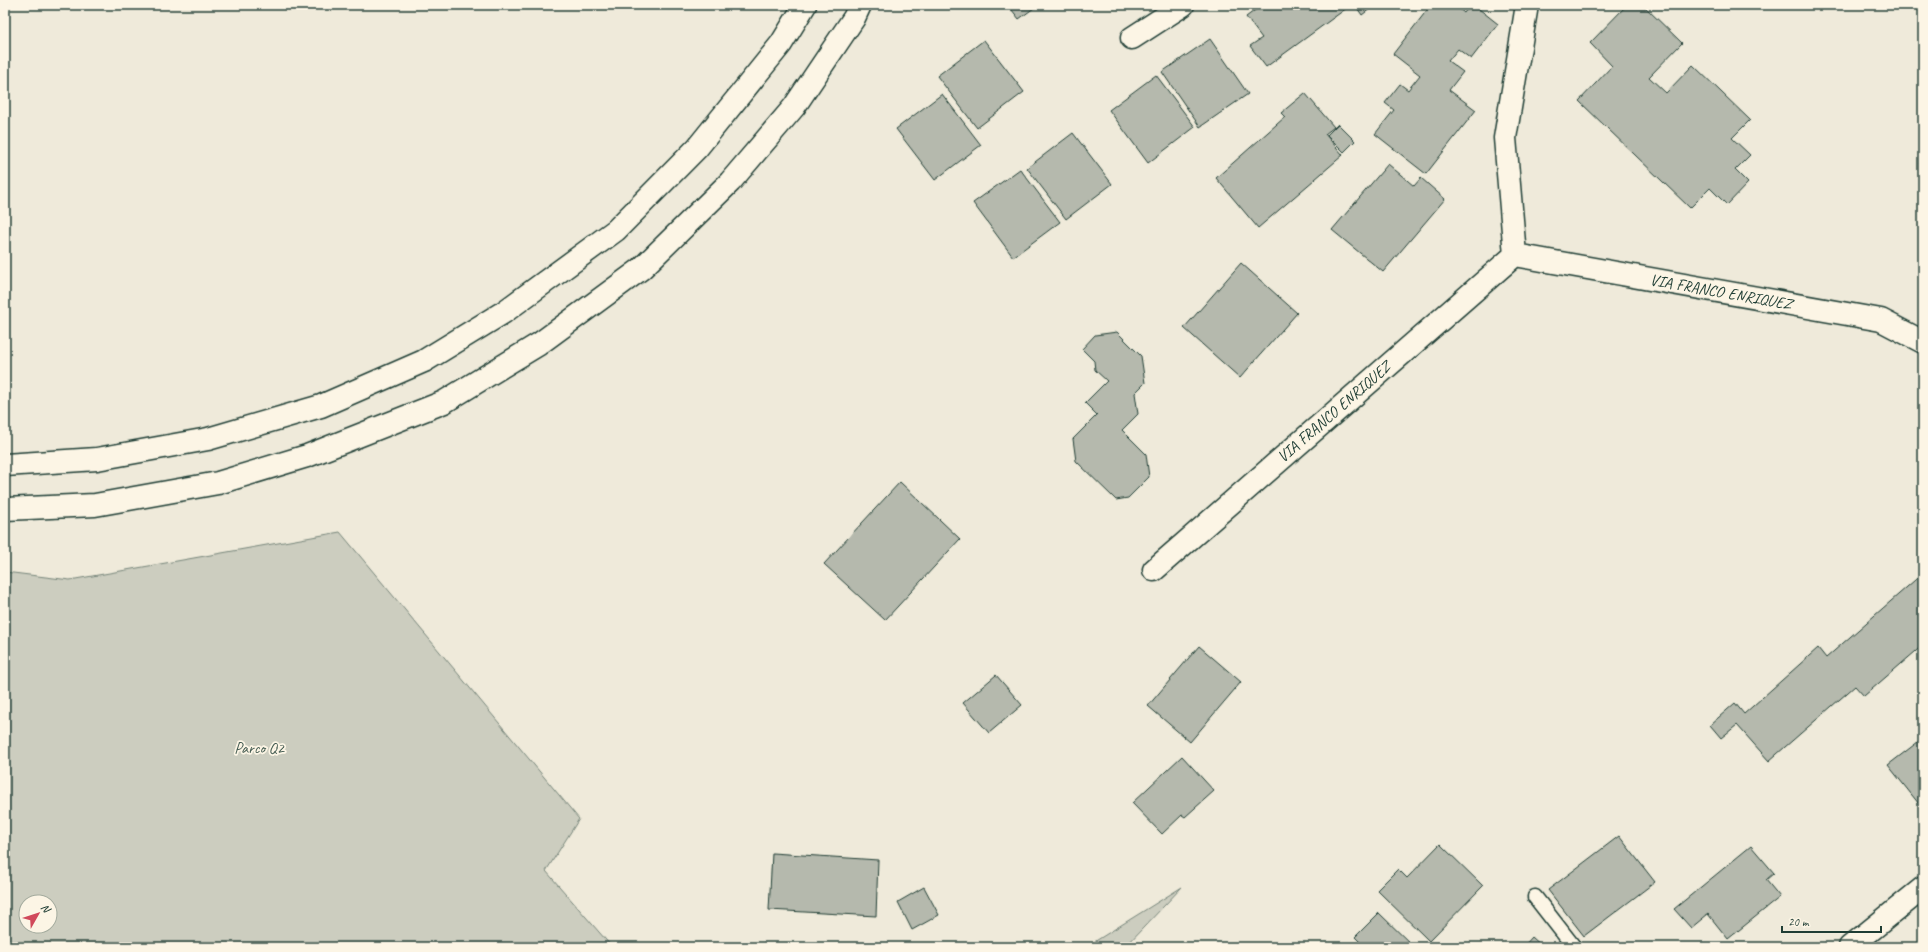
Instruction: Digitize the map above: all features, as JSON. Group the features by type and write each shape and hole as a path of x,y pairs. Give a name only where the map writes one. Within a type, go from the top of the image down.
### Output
{"main road":[{"path":"5,465 97,459 208,439 322,406 424,361 504,312 616,230 698,148 781,44 806,5"},
{"path":"5,509 95,505 218,483 307,456 444,402 539,344 641,270 730,182 794,107 854,18 860,5"},
{"path":"1132,38 1183,5"},
{"path":"1515,255 1505,138 1527,5"},
{"name":"VIA FRANCO ENRIQUEZ","path":"1154,570 1515,255 1882,320 1923,342"},
{"path":"1850,947 1923,888"}],"lane":[{"path":"1534,897 1574,947"}],"green space":[{"name":"Parco Q2","path":"340,532 579,819 546,871 612,947 5,947 5,572 70,580"},
{"path":"1182,887 1125,947 1086,947"}],"building":[{"path":"1008,5 1038,5 1019,19"},
{"path":"1262,5 1351,5 1266,67 1250,46 1262,38 1246,17"},
{"path":"1355,5 1375,5 1362,15"},
{"path":"1431,5 1455,5 1464,13 1470,5 1474,5 1498,24 1471,59 1458,49 1448,61 1463,72 1449,90 1476,110 1426,174 1375,134 1394,110 1385,103 1400,84 1408,90 1420,75 1393,54"},
{"path":"1627,5 1643,5 1682,43 1649,77 1666,93 1693,65 1750,120 1732,138 1750,155 1735,170 1748,183 1727,205 1710,188 1690,208 1579,101 1612,66 1590,43"},
{"path":"1210,39 1248,94 1200,127 1162,72"},
{"path":"984,40 1024,92 977,128 937,76"},
{"path":"1156,75 1195,127 1148,163 1109,110"},
{"path":"1305,93 1334,127 1325,134 1343,155 1258,228 1216,178 1285,117 1281,113"},
{"path":"942,94 981,145 935,180 896,129"},
{"path":"1338,124 1355,141 1344,152 1327,135"},
{"path":"1073,133 1112,184 1066,219 1027,168"},
{"path":"1388,164 1414,186 1421,178 1445,199 1383,272 1332,230"},
{"path":"1020,169 1060,222 1013,257 973,203"},
{"path":"1241,263 1297,313 1240,378 1184,328"},
{"path":"1117,332 1141,356 1145,383 1135,393 1138,414 1122,430 1146,454 1149,477 1128,498 1116,500 1076,461 1073,439 1097,415 1085,403 1107,381 1095,370 1094,361 1082,349 1095,335"},
{"path":"900,482 960,539 885,620 824,564"},
{"path":"1923,573 1923,645 1864,696 1855,686 1769,761 1737,725 1721,738 1710,725 1735,703 1744,714 1818,648 1826,658"},
{"path":"1199,646 1241,682 1190,742 1148,706"},
{"path":"996,675 1022,705 989,733 963,703"},
{"path":"1923,738 1923,809 1888,765"},
{"path":"1182,756 1214,791 1185,817 1182,815 1162,834 1132,803"},
{"path":"1619,836 1655,882 1584,936 1548,890"},
{"path":"1440,844 1483,886 1429,941 1377,890 1398,869 1407,878"},
{"path":"1751,846 1774,873 1766,880 1780,897 1728,939 1708,914 1691,928 1674,909"},
{"path":"772,853 878,860 876,916 769,910"},
{"path":"924,887 939,915 912,930 898,902"},
{"path":"1379,913 1414,947 1359,947 1362,944 1355,937"},
{"path":"1532,937 1543,947 1523,947"}]}
